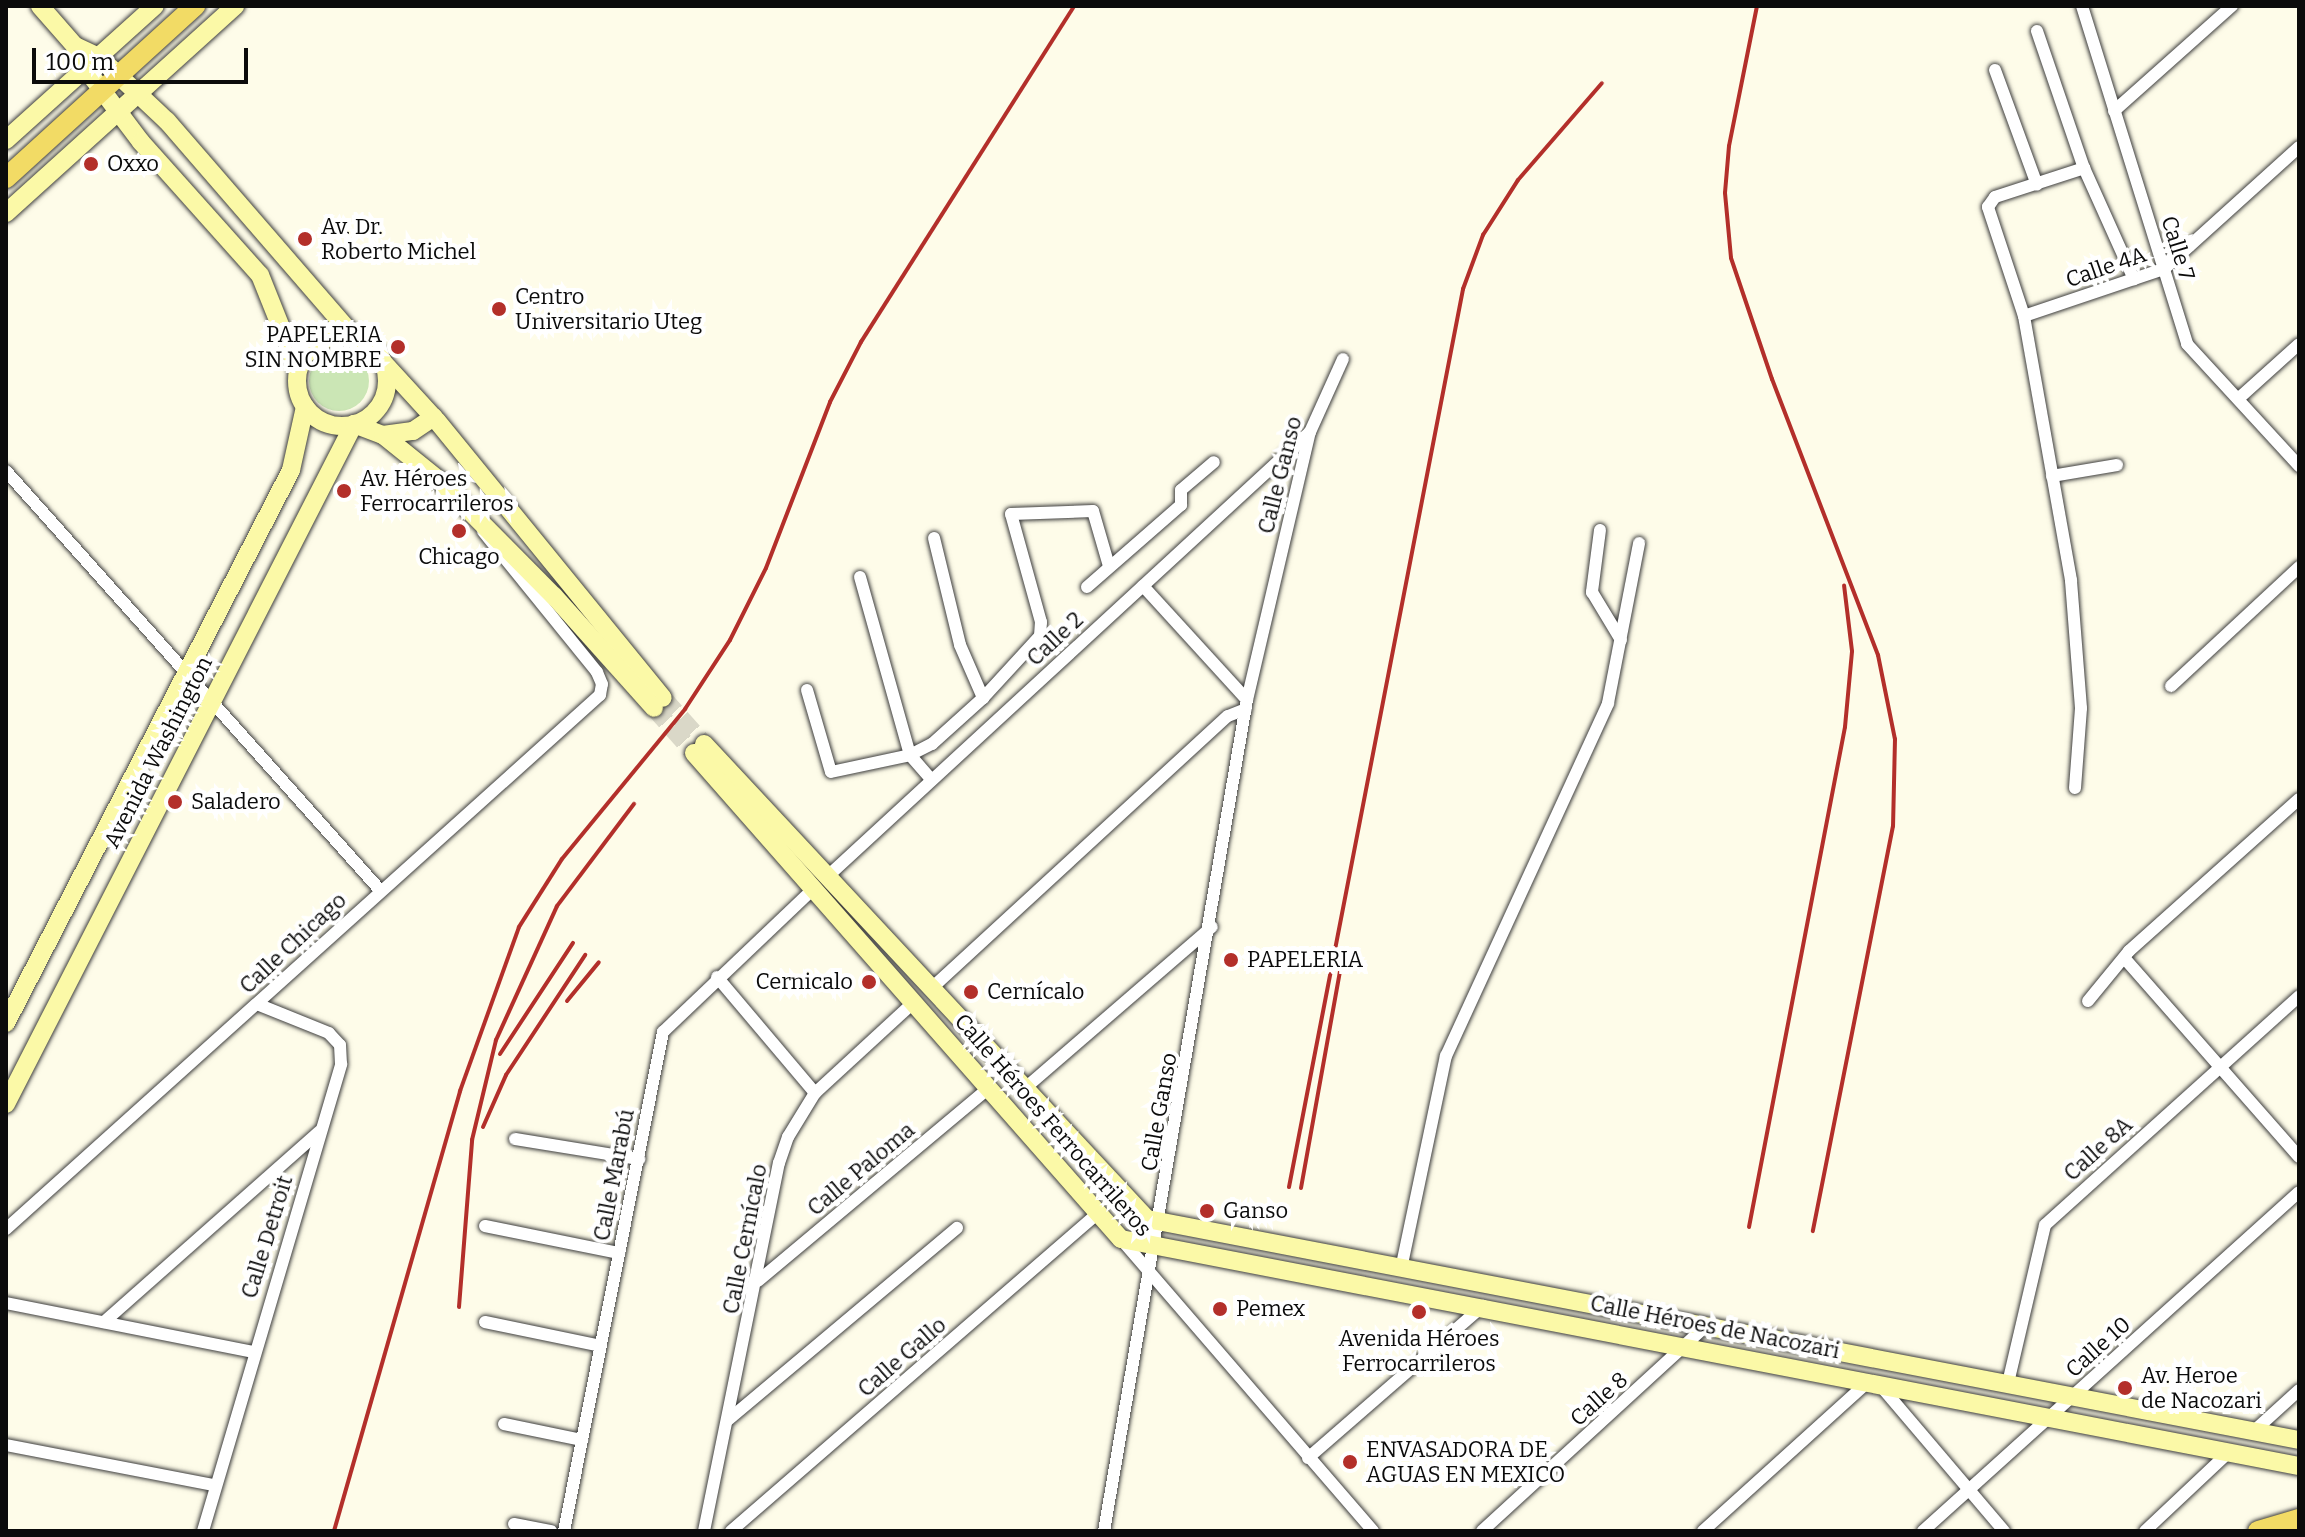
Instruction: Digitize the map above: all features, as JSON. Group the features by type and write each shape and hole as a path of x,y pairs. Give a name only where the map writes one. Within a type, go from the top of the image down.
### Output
{"main road":[{"path":"40,6 93,63 119,74 138,93 355,338 382,361 434,417 659,703 474,515 383,435 354,424 327,423 305,407 298,370 260,275 118,112 102,90 93,63"},
{"path":"25,160 6,140 155,6"},
{"path":"6,178 195,6"},
{"path":"6,213 235,6"},
{"path":"131,28 149,47"},
{"path":"39,111 57,131"},
{"path":"298,370 314,346 326,339 355,338"},
{"path":"354,424 383,399 382,361"},
{"name":"Avenida Washington","path":"6,1023 291,470 305,407"},
{"path":"383,435 413,431 434,417"},
{"name":"Avenida Washington","path":"6,1104 354,424"},
{"name":"Calle Héroes Ferrocarrileros","path":"699,749 821,882 914,1002 1121,1239"},
{"name":"Calle Héroes Ferrocarrileros","path":"821,882 934,986 1130,1206 1160,1223"},
{"name":"Calle Héroes de Nacozari","path":"1160,1223 2299,1440"},
{"name":"Calle Héroes de Nacozari","path":"1121,1239 1483,1306 2299,1466"},
{"path":"2258,1531 2299,1519"}],"street":[{"name":"Calle 7","path":"2082,6 2187,344 2299,466"},
{"path":"2114,111 2232,6"},
{"path":"2037,31 2084,168 2134,279"},
{"path":"1995,70 2037,185"},
{"name":"Calle 4A","path":"2024,316 2164,269 2299,147"},
{"path":"2075,788 2081,708 2071,580 2024,316 1988,207 1995,197 2084,168"},
{"path":"2238,399 2299,344"},
{"name":"Calle Ganso","path":"1104,1531 1212,927 1247,704 1310,432 1343,359"},
{"name":"Calle 2","path":"821,882 1310,432"},
{"path":"1087,587 1181,505 1181,490 1214,462"},
{"path":"2052,476 2117,465"},
{"path":"6,471 380,890"},
{"path":"807,690 831,772 910,755 932,744 983,698 1041,632 1011,514 1093,511 1109,566"},
{"name":"Calle Chicago","path":"6,1229 600,695 602,684 492,548 474,515"},
{"path":"1600,530 1592,592 1621,640"},
{"path":"934,538 960,645 983,698"},
{"path":"1401,1269 1446,1056 1608,703 1639,543"},
{"path":"2171,686 2299,567"},
{"path":"860,577 910,755 932,780"},
{"path":"934,986 1228,716 1247,704 1143,586"},
{"path":"2088,1001 2126,960 2129,951 2299,799"},
{"name":"Calle Marabú","path":"564,1531 663,1032 717,977 821,882"},
{"path":"1024,1089 1212,927"},
{"path":"2126,960 2299,1157"},
{"path":"717,977 815,1093"},
{"name":"Calle 8A","path":"2008,1383 2045,1225 2299,996"},
{"name":"Calle Cernícalo","path":"704,1531 758,1281 779,1163 799,1115 815,1093 914,1002"},
{"name":"Calle Detroit","path":"203,1531 213,1485 341,1064 340,1045 329,1033 257,1004"},
{"name":"Calle Paloma","path":"758,1281 989,1088"},
{"path":"104,1322 321,1130"},
{"path":"515,1139 639,1159"},
{"name":"Calle 10","path":"1923,1531 2299,1192"},
{"name":"Calle Gallo","path":"731,1531 1098,1213"},
{"path":"485,1226 619,1253"},
{"path":"728,1420 957,1228"},
{"name":"Calle Héroes Ferrocarrileros","path":"1121,1239 1373,1531"},
{"path":"6,1303 253,1352"},
{"path":"1308,1458 1483,1306"},
{"path":"485,1322 601,1346"},
{"name":"Calle 8","path":"1482,1531 1705,1327"},
{"path":"1703,1531 1874,1382 2004,1531"},
{"path":"2254,1431 2299,1390"},
{"path":"504,1424 582,1440"},
{"path":"6,1445 213,1485"},
{"path":"2145,1531 2231,1451"},
{"path":"514,1524 551,1531"}],"green space":[{"path":"339,351 350,353 360,360 367,370 367,392 360,402 350,409 339,411 328,409 318,402 311,392 309,381 311,370 318,360 328,353"}],"tunnel":[{"path":"663,698 704,744"},
{"path":"654,708 694,753"}],"railway":[{"path":"334,1531 460,1091 519,927 562,859 685,709 730,640 766,568 830,402 861,342 1074,6"},
{"path":"1757,6 1729,146 1725,193 1731,258 1772,379 1878,655 1895,739 1893,826 1813,1231"},
{"path":"1289,1187 1463,289 1483,235 1518,180 1602,83"},
{"path":"1749,1227 1845,727 1852,651 1844,585"},
{"path":"459,1307 472,1140 496,1040 557,906 634,804"},
{"path":"500,1054 573,943"},
{"path":"483,1127 506,1075 585,955"},
{"path":"1301,1188 1342,959"},
{"path":"567,1001 599,962"}],"place":[{"name":"Oxxo","path":"91,164"},
{"name":"Av. Dr. Roberto Michel","path":"305,239"},
{"name":"Centro Universitario Uteg","path":"499,309"},
{"name":"PAPELERIA SIN NOMBRE","path":"398,347"},
{"name":"Av. Héroes Ferrocarrileros","path":"344,491"},
{"name":"Chicago","path":"459,531"},
{"name":"Saladero","path":"175,802"},
{"name":"PAPELERIA","path":"1231,960"},
{"name":"Cernicalo","path":"869,982"},
{"name":"Cernícalo","path":"971,992"},
{"name":"Ganso","path":"1207,1211"},
{"name":"Pemex","path":"1220,1309"},
{"name":"Avenida Héroes Ferrocarrileros","path":"1419,1312"},
{"name":"Av. Heroe de Nacozari","path":"2125,1388"},
{"name":"ENVASADORA DE AGUAS EN MEXICO","path":"1350,1462"}]}
